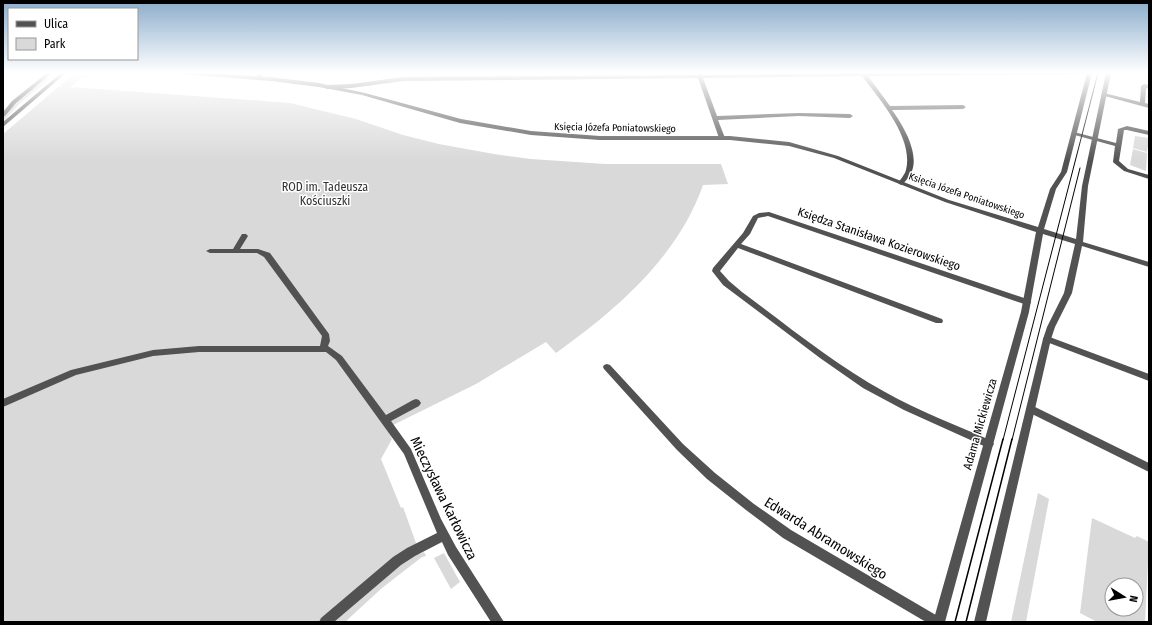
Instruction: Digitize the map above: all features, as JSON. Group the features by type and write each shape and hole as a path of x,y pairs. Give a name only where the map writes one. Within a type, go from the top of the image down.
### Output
{"street":[{"path":"3,115 14,102"},
{"path":"3,125 30,102"},
{"name":"Księcia Józefa Poniatowskiego","path":"390,102 460,122 531,133 607,138 722,138 766,141 806,148 836,157 943,200 1040,231"},
{"path":"709,102 722,138"},
{"path":"884,102 901,125 908,145 908,170 906,178 901,183"},
{"name":"Adama Mickiewicza","path":"938,622 1027,302 1040,231 1054,188 1064,172 1082,102"},
{"path":"980,622 1050,327 1068,293 1079,244 1085,186 1103,102"},
{"path":"1133,102 1149,106"},
{"path":"888,108 963,107"},
{"path":"715,118 808,113 850,116"},
{"path":"1149,133 1124,128 1121,129 1116,162 1122,168 1149,177"},
{"path":"1074,134 1118,145"},
{"name":"Księdza Stanisława Kozierowskiego","path":"988,444 900,404 864,383 812,348 748,300 722,279 716,271 719,264 737,245 755,217 769,214 1027,302"},
{"path":"1040,231 1149,265"},
{"path":"236,250 244,236"},
{"path":"737,245 939,321"},
{"path":"3,403 74,372 153,353 199,349 323,348 326,341 326,336 267,255 258,251 210,251"},
{"path":"1047,339 1149,378"},
{"name":"Mieczysława Karłowicza","path":"323,348 332,351 339,358 408,452 444,534 459,564 498,622"},
{"name":"Edwarda Abramowskiego","path":"607,367 680,447 711,476 750,507 793,537 938,622"},
{"path":"387,424 416,402"},
{"path":"1031,409 1149,468"},
{"path":"325,622 397,561 444,534"}],"green space":[{"path":"17,102 21,102 3,122 4,117"},
{"name":"ROD im. Tadeusza Kościuszki","path":"41,102 279,102 290,103 356,119 403,135 439,144 494,154 531,159 605,164 721,164 728,184 703,185 692,211 678,236 643,280 601,319 556,353 546,342 476,384 387,428 392,439 381,459 401,508 403,507 420,554 424,552 426,556 422,557 382,588 345,622 3,622 3,134"},
{"path":"1135,136 1149,138 1147,152 1133,148"},
{"path":"1133,149 1147,153 1146,171 1130,165"},
{"path":"1038,493 1049,499 1026,622 1011,622"},
{"path":"1092,518 1135,538 1137,536 1149,542 1145,622 1097,622 1080,613"},
{"path":"444,553 460,582 451,589 434,558"}],"tram line":[{"path":"1003,440 1090,102"},
{"path":"1012,440 1080,168"},
{"path":"955,622 1003,439"},
{"path":"966,622 1012,439"}]}
